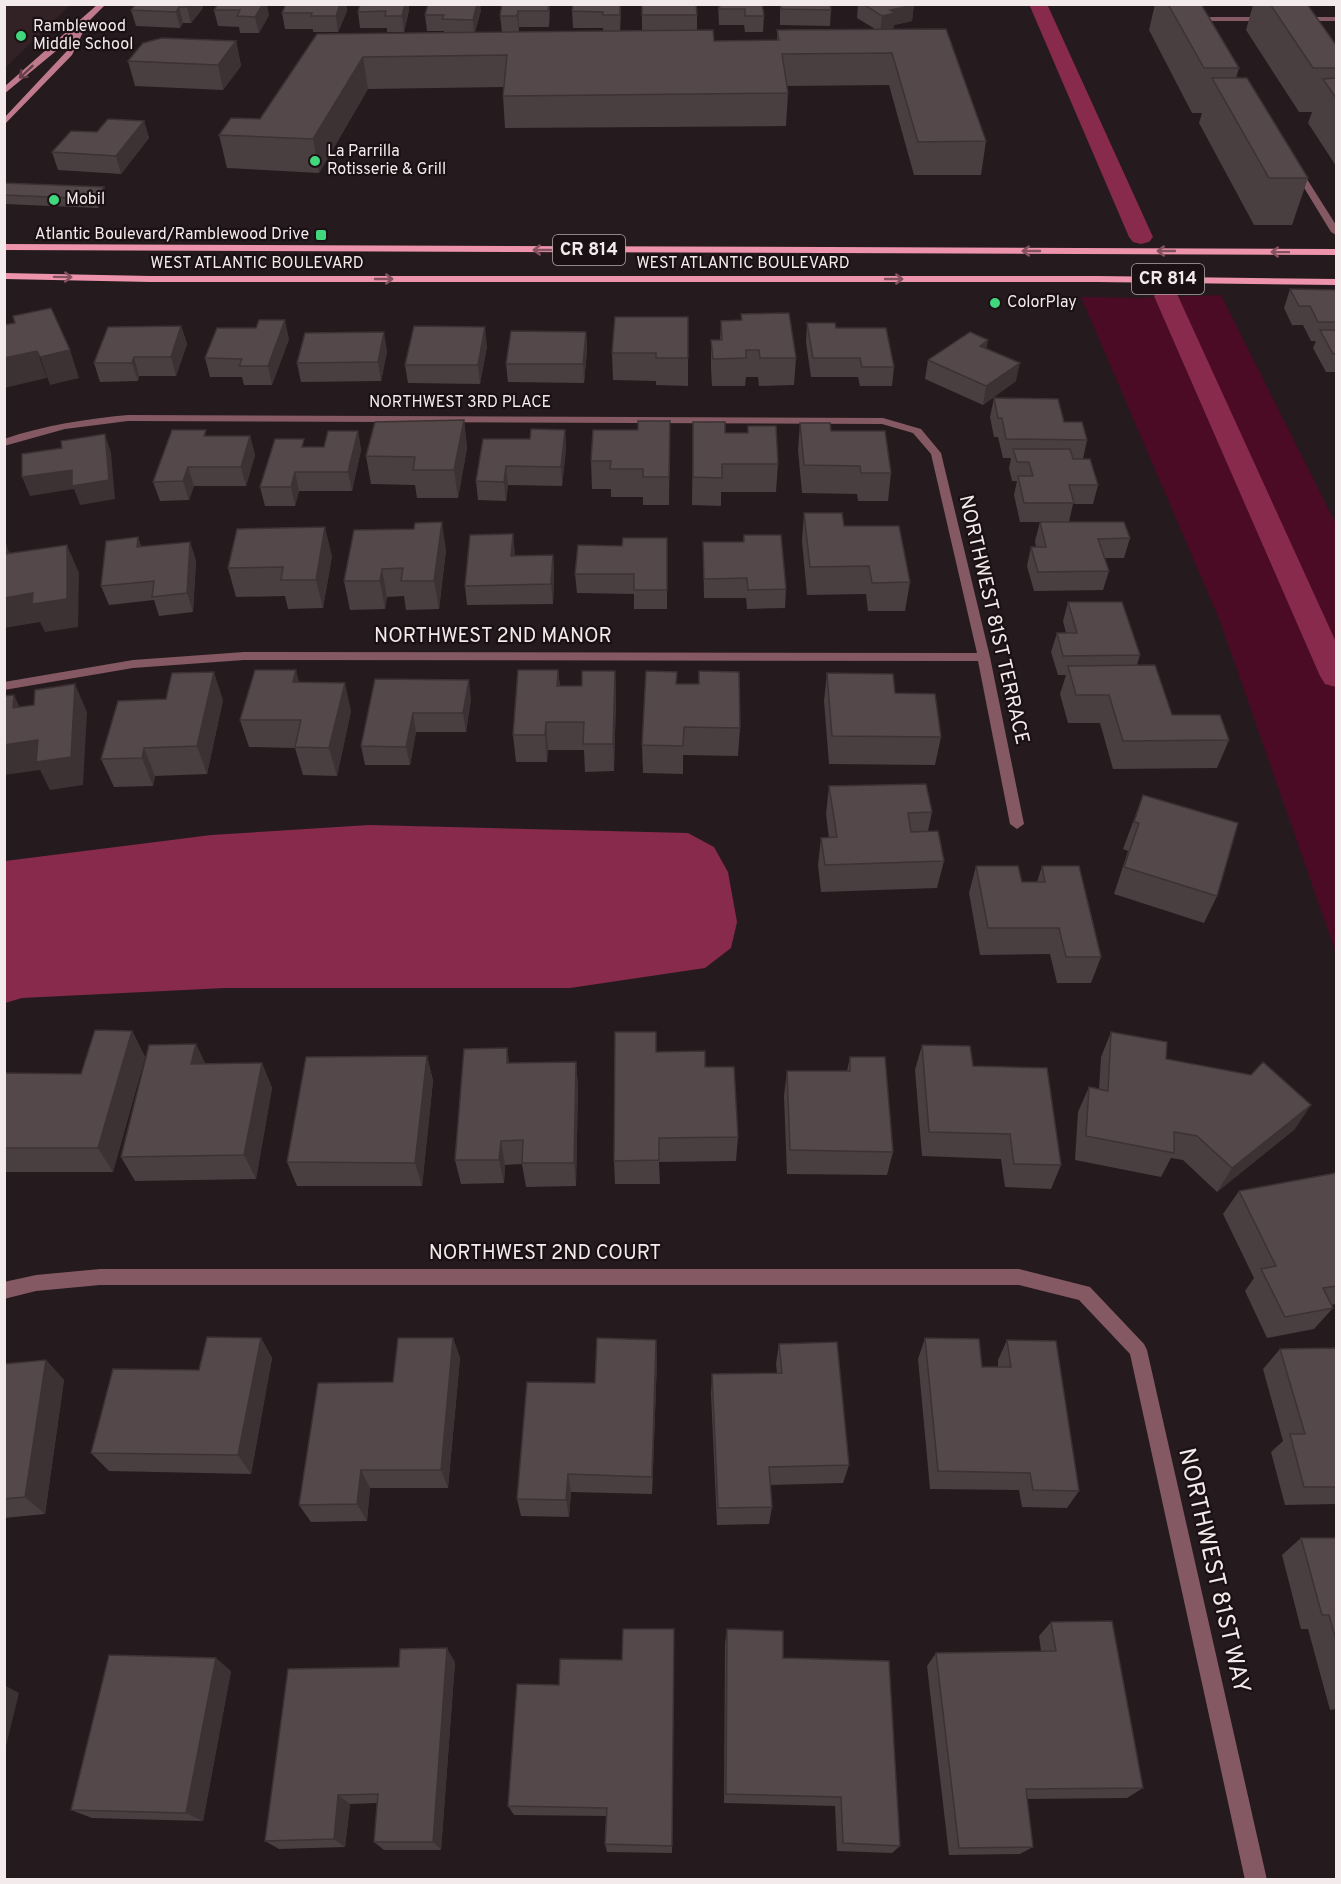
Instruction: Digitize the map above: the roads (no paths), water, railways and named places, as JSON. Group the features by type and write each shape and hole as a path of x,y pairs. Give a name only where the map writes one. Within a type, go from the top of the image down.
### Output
{"main road":[{"name":"WEST ATLANTIC BOULEVARD","path":"4,247 1336,252"},
{"name":"WEST ATLANTIC BOULEVARD","path":"4,276 150,279 1098,279 1336,282"}],"street":[{"path":"4,92 40,58 82,27 104,4"},
{"path":"1209,29 1200,16 1281,19"},
{"path":"1292,19 1336,19"},
{"path":"4,123 69,53 82,27"},
{"path":"1292,161 1336,232"},
{"name":"NORTHWEST 3RD PLACE","path":"4,443 32,433 81,422 128,418 883,421 917,431"},
{"name":"NORTHWEST 81ST TERRACE","path":"917,431 936,453 984,657 1017,824"},
{"name":"NORTHWEST 2ND MANOR","path":"4,686 133,664 244,656 984,657"},
{"name":"NORTHWEST 2ND COURT","path":"4,1291 36,1283 100,1277 1019,1277 1084,1293"},
{"name":"NORTHWEST 81ST WAY","path":"1084,1293 1138,1350 1256,1880"}],"waterway":[{"path":"1038,4 1141,237"},
{"path":"1166,296 1336,676"}],"place":[{"name":"Ramblewood Middle School","path":"21,36"},
{"name":"La Parrilla Rotisserie & Grill","path":"315,161"},
{"name":"Mobil","path":"54,200"},
{"name":"Atlantic Boulevard/Ramblewood Drive","path":"321,235"},
{"name":"ColorPlay","path":"995,303"}]}
